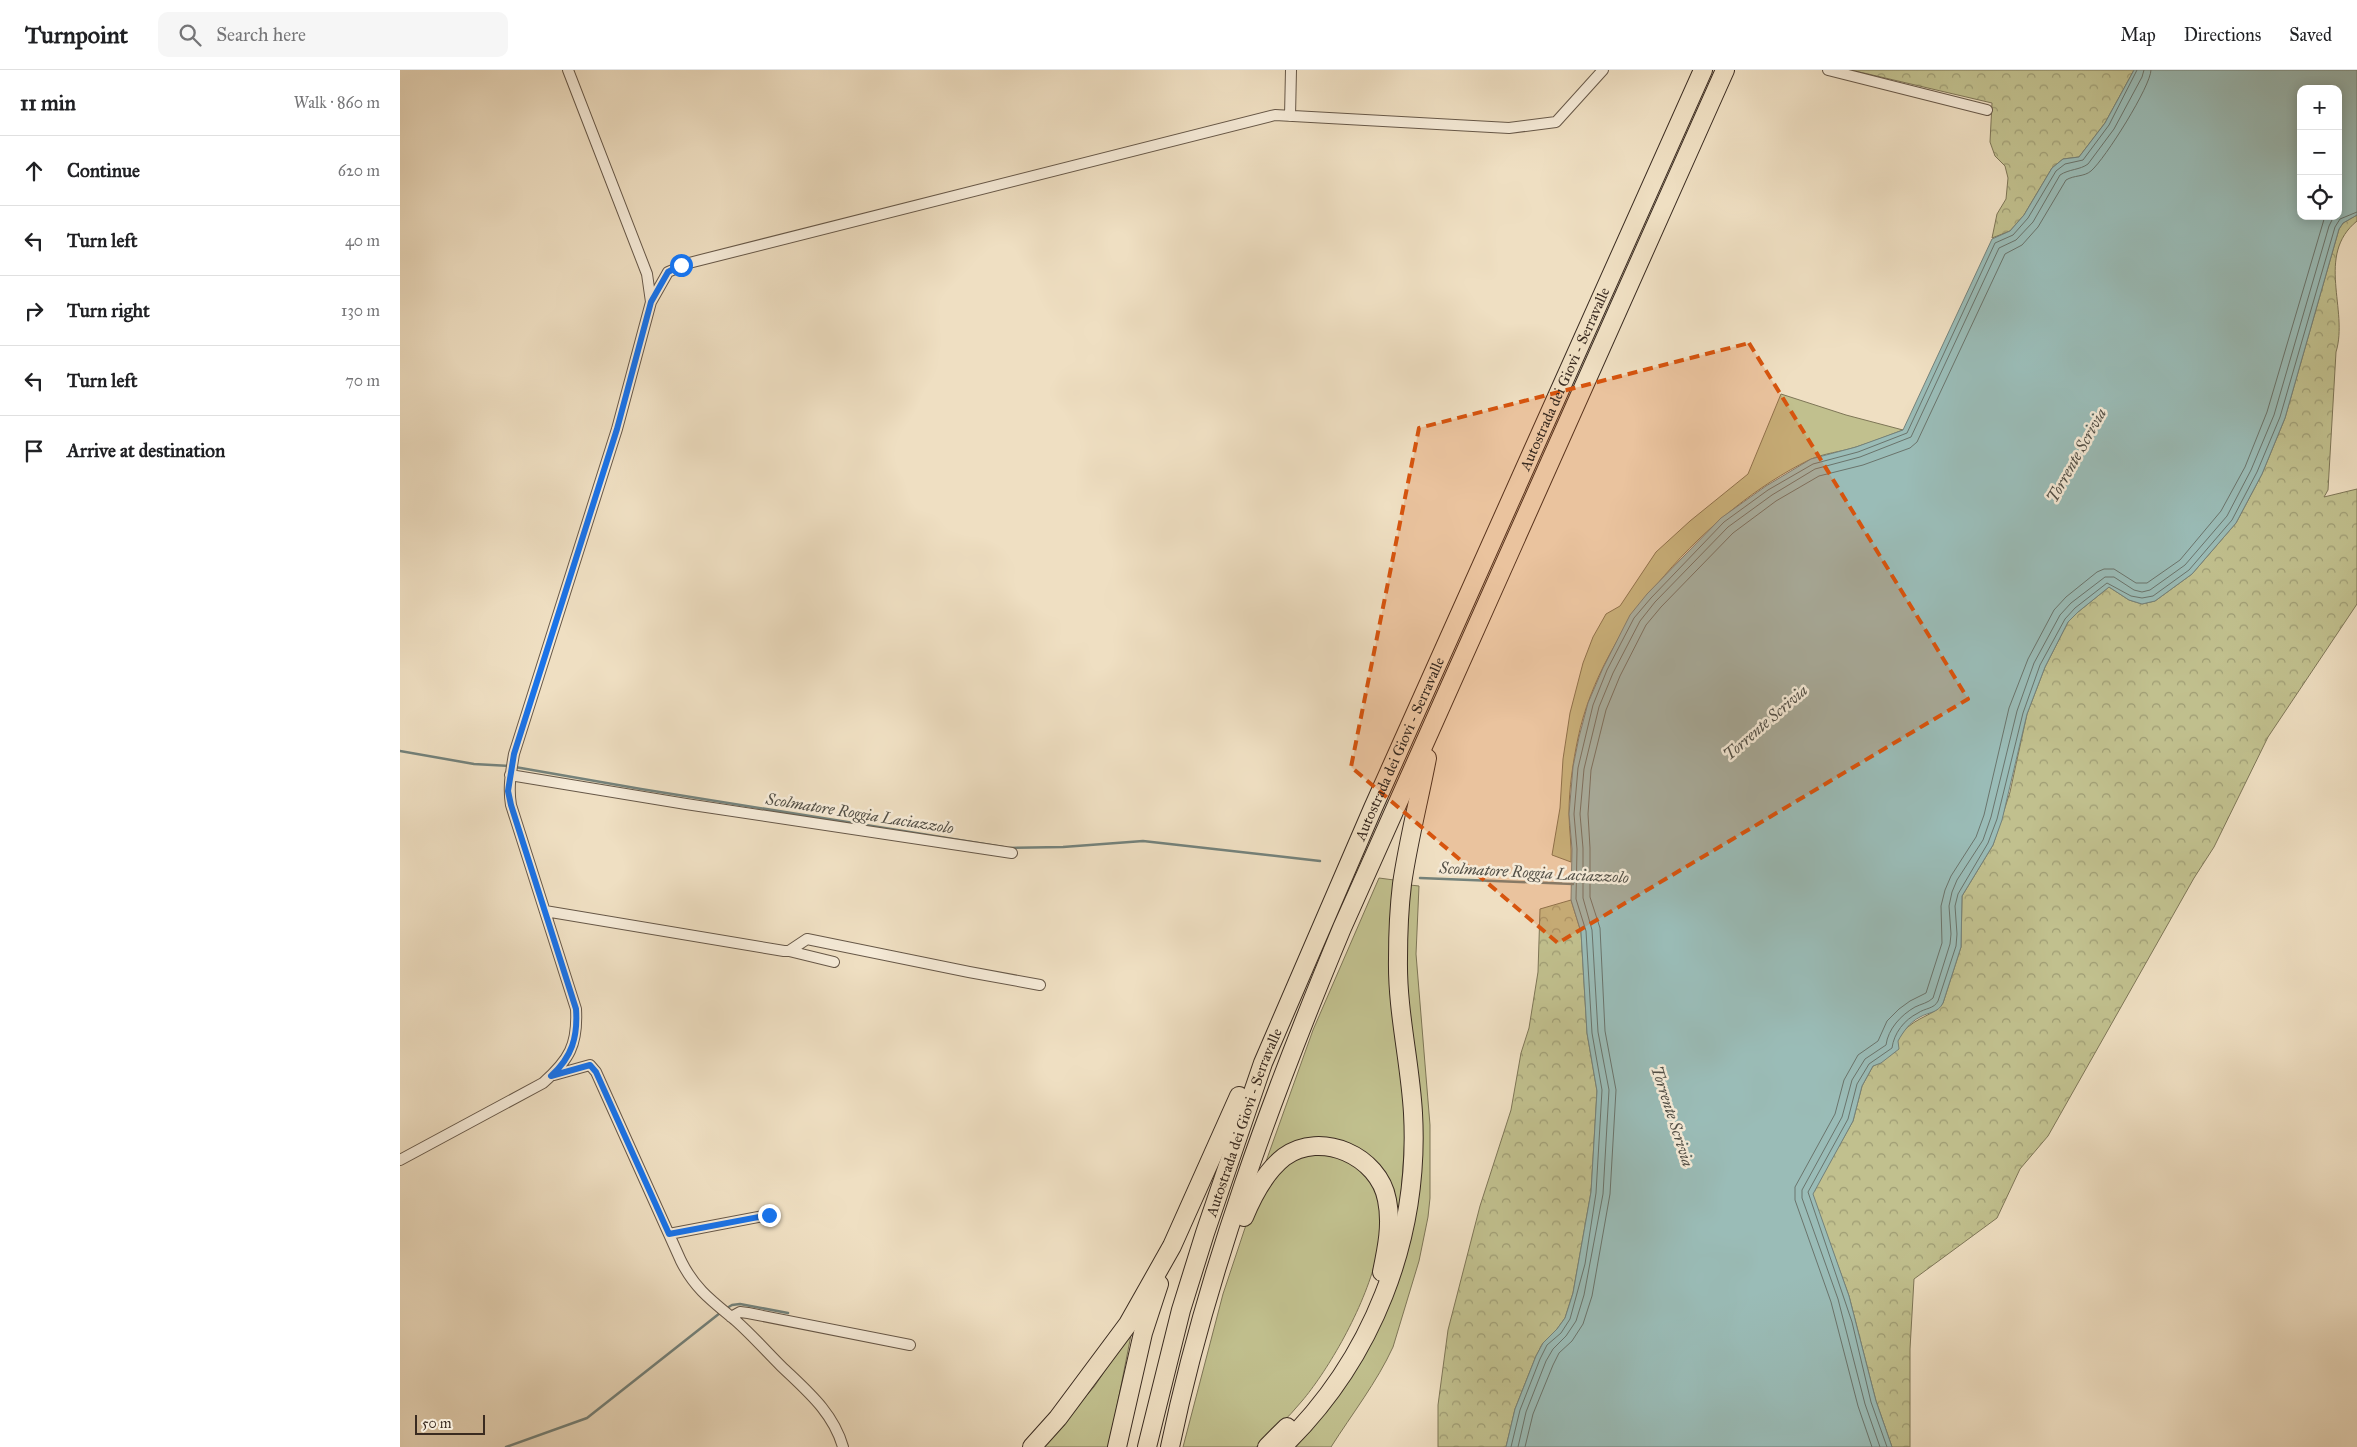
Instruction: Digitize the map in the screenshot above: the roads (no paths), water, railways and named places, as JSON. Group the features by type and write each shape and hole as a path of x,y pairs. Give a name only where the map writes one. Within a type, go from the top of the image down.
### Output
{"highway":[{"name":"Autostrada dei Giovi - Serravalle","path":"1147,1447 1181,1310 1263,1063 1300,975 1703,70"},
{"name":"Autostrada dei Giovi - Serravalle","path":"1170,1447 1203,1317 1249,1168 1306,1016 1342,928 1725,70"},
{"path":"1282,1447 1304,1425 1326,1398 1345,1372 1368,1334 1384,1297 1407,1216 1412,1184 1413,1113 1398,1003 1400,913 1402,884 1432,728"},
{"path":"1032,1447 1058,1418 1128,1324 1172,1246 1227,1126 1261,1044 1300,975"},
{"path":"1203,1317 1250,1201 1274,1166 1285,1156 1307,1148 1330,1147 1355,1156 1374,1173 1387,1198 1389,1220 1382,1273 1370,1304 1338,1364 1318,1393 1267,1447"},
{"path":"1117,1447 1143,1333 1172,1246"}],"street":[{"path":"568,70 647,274 651,302"},
{"path":"1290,116 1291,70"},
{"path":"400,1160 543,1083 569,1055 574,1042 577,1023 574,1003 508,791 511,768 617,429 651,302 668,272 689,263 1275,115 1509,128 1556,122 1603,70"},
{"path":"1828,70 1987,110"},
{"path":"511,768 1012,853"},
{"path":"545,911 789,951 834,962"},
{"path":"789,951 807,939 969,972 1040,984"},
{"path":"551,1076 590,1065 596,1072 669,1234 693,1282 711,1302 731,1317 820,1404 833,1421 843,1447"},
{"path":"669,1234 769,1215"},
{"path":"731,1317 740,1312 748,1313 910,1345"}],"water":[{"name":"Torrente Scrivia","path":"2134,70 2357,70 2357,215 2343,223 2339,229 2285,418 2262,474 2236,523 2192,574 2155,601 2142,604 2129,600 2109,587 2068,622 2045,667 2027,714 2002,820 1993,845 1962,896 1961,947 1943,1003 1936,1011 1913,1022 1898,1041 1899,1049 1881,1063 1873,1066 1862,1086 1853,1121 1813,1194 1849,1296 1876,1401 1892,1447 1506,1447 1515,1409 1536,1356 1543,1343 1565,1318 1573,1293 1591,1192 1597,1091 1587,1033 1581,932 1571,900 1572,849 1569,814 1573,767 1579,737 1588,703 1603,668 1630,615 1647,594 1721,518 1766,486 1811,459 1856,447 1903,430 1992,239 2010,231 2024,215 2052,168 2063,159 2079,157 2105,123"}],"waterway":[{"name":"Scolmatore Roggia Laciazzolo","path":"400,751 474,764 510,766"},
{"name":"Scolmatore Roggia Laciazzolo","path":"515,767 1003,847"},
{"name":"Scolmatore Roggia Laciazzolo","path":"1009,848 1063,847 1143,841 1320,861"},
{"name":"Scolmatore Roggia Laciazzolo","path":"1420,878 1573,884"},
{"path":"727,1308 740,1304 788,1313"},
{"path":"506,1447 587,1418 720,1313"}]}
